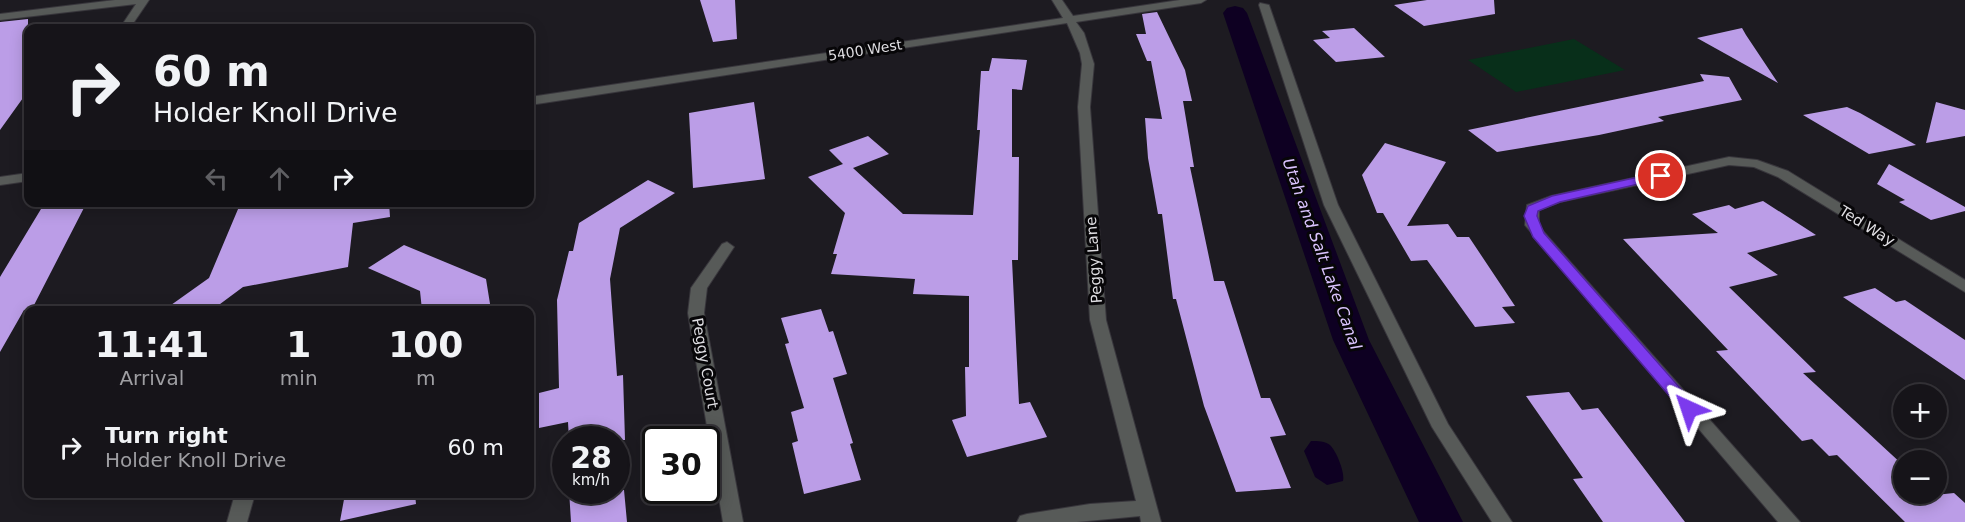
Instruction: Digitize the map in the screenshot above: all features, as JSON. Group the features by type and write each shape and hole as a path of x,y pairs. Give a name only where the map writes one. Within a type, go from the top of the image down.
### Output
{"street":[{"path":"0,17 142,0"},
{"path":"127,24 142,0"},
{"name":"Peggy Lane","path":"1057,0 1081,39 1088,64 1084,107 1098,320 1149,515"},
{"name":"5400 West","path":"534,100 1069,18 1201,0"},
{"path":"1264,5 1331,205 1441,427 1502,522"},
{"name":"Ted Way","path":"1790,522 1538,234 1532,225 1532,208 1563,197 1729,161 1748,161 1769,166 1965,287"},
{"path":"0,181 24,178"},
{"name":"Peggy Court","path":"727,247 699,288 696,313 733,522"},
{"path":"237,522 244,498"},
{"path":"1027,522 1089,512 1149,515"}],"green space":[{"path":"1574,39 1625,70 1516,92 1468,60"}],"shaded area":[{"path":"1311,441 1326,443 1333,448 1342,468 1343,481 1327,485 1315,477 1304,451"}],"building":[{"path":"700,0 735,0 737,39 713,42"},
{"path":"1427,0 1494,0 1495,14 1424,26 1394,5"},
{"path":"1157,12 1185,70 1192,101 1183,101 1194,167 1190,167 1214,281 1224,281 1261,398 1270,398 1286,435 1270,437 1291,488 1236,492 1204,406 1176,299 1173,299 1162,214 1158,214 1148,158 1145,118 1162,119 1151,61 1147,61 1136,34 1146,34 1142,14"},
{"path":"28,19 28,24 24,24 24,97 0,130 0,22"},
{"path":"1354,28 1385,57 1336,62 1313,40 1330,38 1322,31"},
{"path":"1742,28 1746,35 1778,83 1697,38"},
{"path":"992,58 1027,60 1022,90 1012,89 1012,157 1019,157 1018,260 1012,260 1019,404 1030,402 1047,437 967,457 952,420 966,416 965,367 969,367 969,296 913,294 915,279 831,274 837,254 833,254 845,213 808,177 843,164 829,150 868,136 889,154 853,168 903,214 973,215 980,130 977,130 981,71 989,71"},
{"path":"1700,74 1729,77 1742,100 1658,117 1664,121 1599,135 1497,152 1468,130 1704,81"},
{"path":"754,102 765,179 693,188 689,113"},
{"path":"1936,102 1965,110 1965,136 1926,143"},
{"path":"1847,107 1916,145 1869,154 1803,115"},
{"path":"1385,143 1446,162 1407,226 1448,224 1457,237 1469,237 1515,306 1502,307 1515,323 1475,327 1427,260 1411,261 1383,213 1377,213 1362,175"},
{"path":"1889,164 1965,207 1965,211 1931,220 1899,202 1905,200 1877,184"},
{"path":"648,180 675,193 620,228 610,279 617,376 623,375 625,426 568,426 568,422 539,428 539,393 559,388 557,300 569,251 573,251 579,223"},
{"path":"1763,201 1816,235 1747,253 1778,275 1729,287 1816,372 1803,373 1893,456 1893,504 1947,504 1947,494 1954,493 1965,503 1965,522 1905,522 1837,455 1829,456 1812,439 1802,441 1716,351 1728,350 1623,239 1718,233 1692,214 1729,205 1735,209"},
{"path":"84,207 34,306 24,306 24,310 0,352 0,277 41,209"},
{"path":"239,207 389,207 390,217 353,223 348,267 243,287 217,306 170,306 209,278"},
{"path":"404,245 486,279 490,306 422,306 420,291 368,268"},
{"path":"1875,288 1896,302 1905,300 1965,340 1965,380 1843,297"},
{"path":"821,309 829,332 833,331 847,374 833,378 853,443 850,444 861,480 804,494 792,443 798,441 791,412 804,408 785,344 789,343 781,318"},
{"path":"1569,392 1582,410 1598,408 1685,522 1603,522 1573,479 1583,478 1526,396"},
{"path":"344,498 415,498 416,504 340,521"},
{"path":"570,504 625,504 627,522 571,522"}],"waterway":[{"name":"Utah and Salt Lake Canal","path":"1235,13 1351,340 1441,522"}],"route":[{"path":"1661,176 1556,199 1532,208 1530,216 1532,225 1538,234 1689,409"}]}
